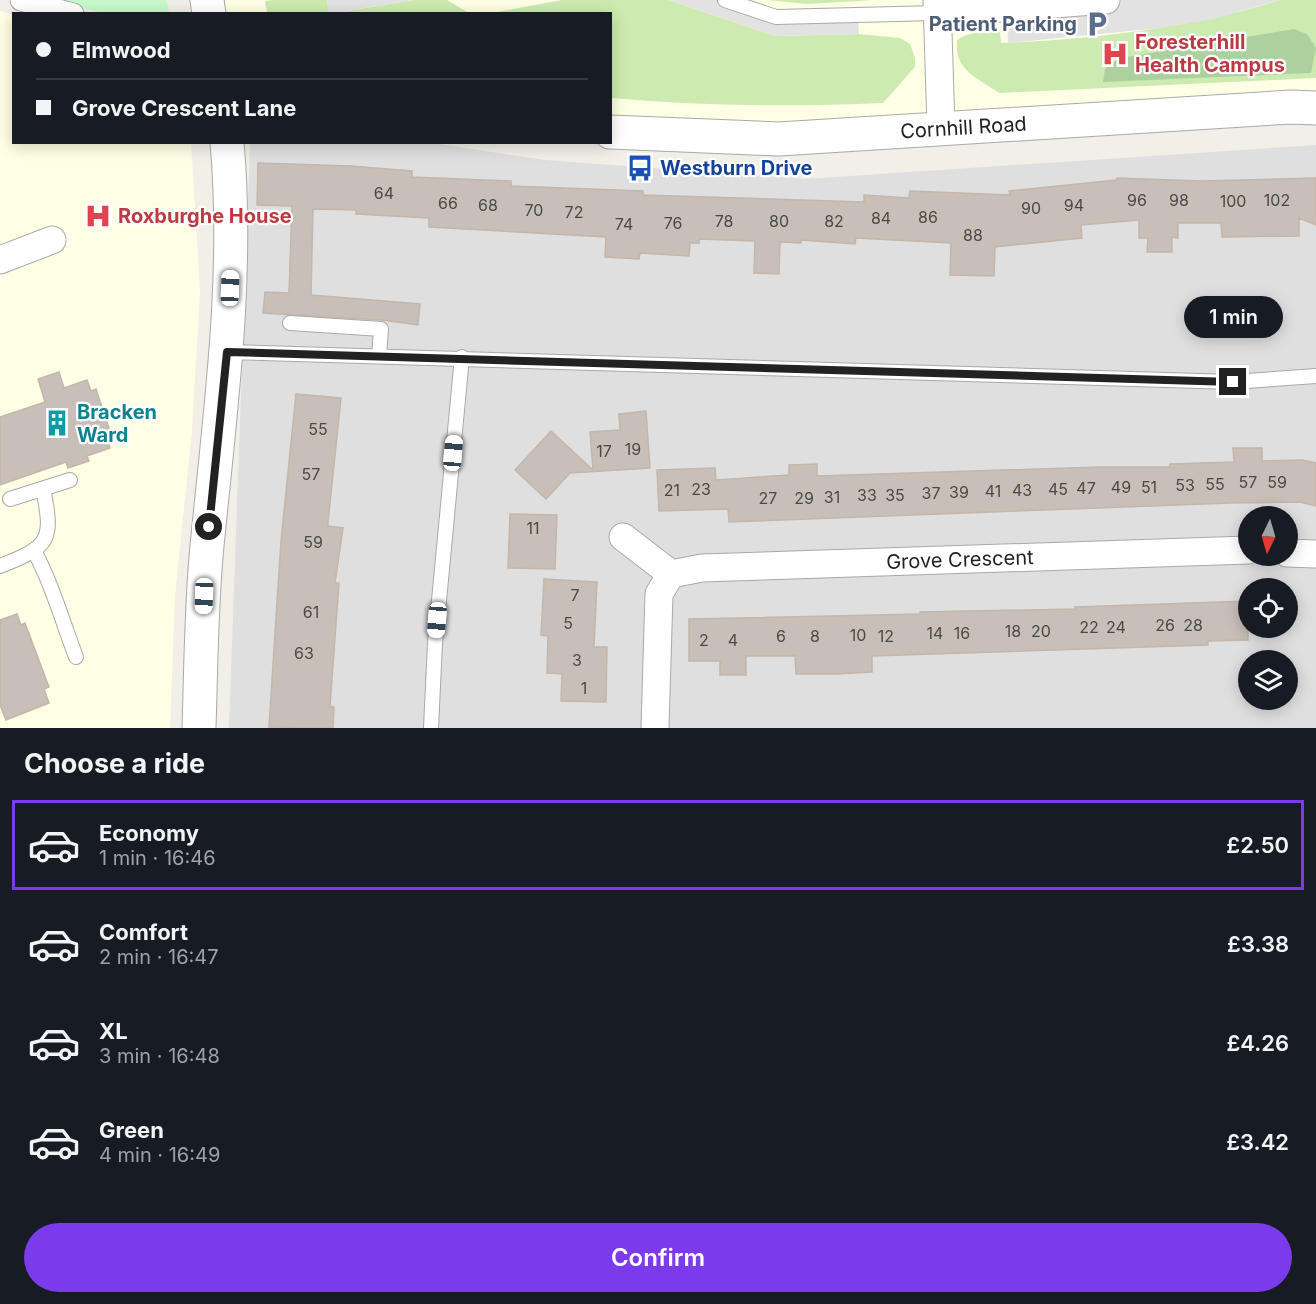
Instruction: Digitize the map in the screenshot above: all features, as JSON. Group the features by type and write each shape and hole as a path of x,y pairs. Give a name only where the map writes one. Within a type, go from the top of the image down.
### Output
{"street":[{"path":"21,0 66,12"},
{"path":"941,127 936,7 1106,0"},
{"name":"Cornhill Road","path":"612,132 779,139 1279,107 1316,108"},
{"path":"199,728 207,549 227,352 231,246 227,144"},
{"path":"0,260 52,240"},
{"path":"623,537 671,574 659,594 655,728"},
{"name":"Grove Crescent","path":"671,574 702,568 1238,550"},
{"path":"1298,553 1316,554"}],"lane":[{"path":"725,0 776,17 936,7"},
{"path":"290,323 381,329 378,356"},
{"path":"227,352 462,357 1233,382 1316,376"},
{"path":"431,728 435,643 462,357"},
{"path":"10,499 70,480"},
{"path":"0,566 34,551 46,538 50,522 43,489"},
{"path":"34,551 45,569 48,586 76,657"}],"shaded area":[{"path":"207,0 1316,0 1316,108 612,132 612,12 209,12"},
{"path":"327,0 413,0 341,12 329,12"},
{"path":"669,0 725,0 776,17 858,15 859,34 775,36"},
{"name":"Patient Parking","path":"1006,0 1280,0 1213,19 1160,28 1008,43"},
{"path":"0,11 12,15 12,144 191,144 200,290 192,430 175,596 170,728 0,728"},
{"path":"250,144 440,144 545,160 805,179 1316,145 1316,728 229,728"}],"green space":[{"path":"52,0 167,0 169,12 98,12"},
{"path":"327,0 329,12 267,12 265,1"},
{"path":"413,0 447,0 467,12 342,12"},
{"path":"562,0 669,0 775,36 859,34 900,38 910,44 915,58 915,67 883,103 747,105 612,98 612,12 498,12"},
{"path":"766,0 873,0 808,4"},
{"path":"1280,0 1316,0 1316,78 999,93 963,66 957,51 957,40 977,33 1000,32 1001,43 1072,39 1177,25"},
{"path":"1294,29 1307,34 1316,48 1311,73 1103,82 1105,69 1120,58"}],"building":[{"path":"258,163 351,166 412,171 412,177 511,181 511,186 643,191 643,195 864,202 864,195 909,198 910,191 1010,195 1009,191 1117,180 1117,178 1201,181 1316,178 1316,225 1299,218 1299,236 1222,237 1221,223 1178,223 1178,238 1172,237 1172,252 1147,252 1148,238 1139,238 1139,220 1081,225 1082,238 995,247 994,276 950,275 951,243 856,238 855,244 801,240 801,243 780,242 779,274 754,273 755,241 699,239 699,243 690,243 689,256 640,253 639,259 605,257 606,237 429,227 429,218 356,214 356,210 313,209 311,295 420,304 418,325 382,320 263,313 265,292 289,293 292,206 257,205"},
{"name":"Bracken Ward","path":"59,372 64,388 87,380 91,391 96,389 112,437 107,439 110,448 87,456 89,461 68,468 66,462 0,485 0,417 45,402 38,379"},
{"path":"296,394 341,398 328,522 328,526 343,528 335,583 339,583 330,706 334,707 333,728 269,727 281,541"},
{"path":"646,411 650,468 570,473 546,499 515,470 551,431 593,470 590,432 620,430 619,414"},
{"path":"1233,448 1262,448 1262,461 1302,460 1316,463 1316,506 1300,502 1230,503 729,522 728,509 659,511 657,470 715,468 716,480 789,475 789,465 817,464 817,476 1170,467 1170,464 1234,462"},
{"path":"510,514 557,515 555,569 508,568"},
{"path":"544,579 597,582 594,647 607,647 606,702 561,701 562,674 547,673 548,636 541,635"},
{"path":"1238,601 1238,638 1248,638 1248,640 1208,641 1208,645 872,656 872,672 835,674 796,674 795,656 746,656 746,675 720,675 720,661 689,661 689,619 920,614 920,612 1075,609 1075,607"},
{"path":"17,614 21,625 25,623 49,687 44,689 49,703 6,720 0,705 0,620"}],"place":[{"name":"Patient Parking","path":"1097,24"},
{"name":"Foresterhill Health Campus","path":"1115,54"},
{"name":"Westburn Drive","path":"640,168"},
{"name":"Roxburghe House","path":"98,216"},
{"name":"Bracken Ward","path":"57,423"}],"route":[{"path":"209,527 227,352 462,357 1233,382"}]}
